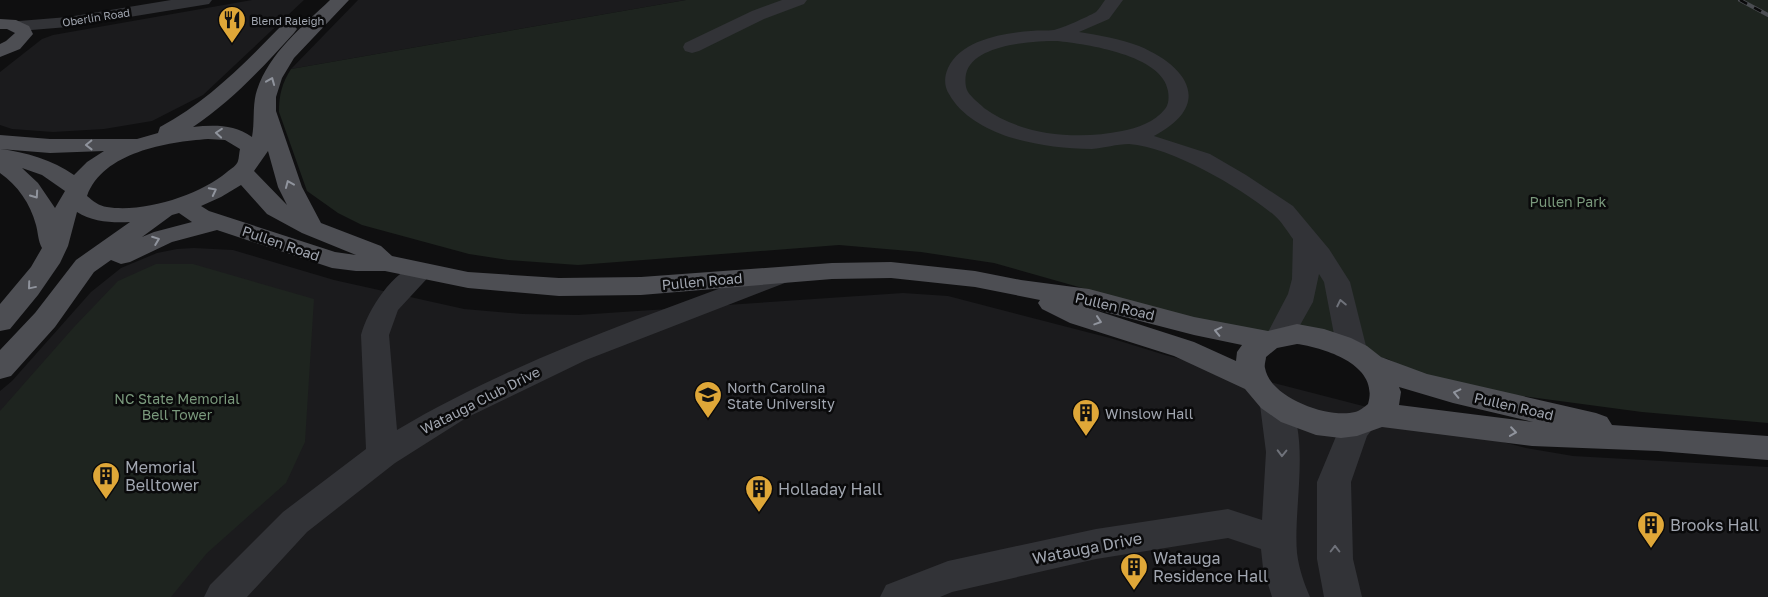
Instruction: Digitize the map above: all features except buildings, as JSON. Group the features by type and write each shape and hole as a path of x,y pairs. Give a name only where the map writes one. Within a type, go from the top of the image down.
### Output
{"main road":[{"path":"0,322 44,270 54,251 63,213 82,179 99,165 198,116 225,94 318,0"},
{"path":"0,369 18,351 57,304 85,266 172,208 224,186 245,166 263,138 267,91 274,74 285,57 340,0"},
{"path":"0,24 18,26 23,30 24,34 20,39 0,51"},
{"path":"265,107 290,187 311,228"},
{"path":"0,142 50,146 146,142 203,132 226,134 242,139 251,148 245,166"},
{"path":"0,156 42,167 64,176 93,211 114,215 172,208"},
{"path":"0,162 24,179 39,199 49,223 54,251"},
{"name":"Pullen Road","path":"245,166 276,209 311,228 372,252 385,262"},
{"name":"Pullen Road","path":"172,208 332,260 356,263 385,262 468,280 559,287 641,286 781,274 891,270 975,279 1021,290 1089,298 1194,326 1273,338"},
{"path":"57,304 83,282 124,255 163,237 218,222"},
{"name":"Pullen Road","path":"1021,290 1080,316 1184,349 1253,381"},
{"path":"1297,334 1316,336 1334,342 1362,358 1382,378 1386,392 1386,404 1369,419 1341,426 1318,424 1295,416 1276,405 1262,394 1253,381 1249,368 1251,357 1256,347 1273,338 1297,334"},
{"name":"Pullen Road","path":"1362,358 1453,392 1658,439"},
{"name":"Pullen Road","path":"1369,419 1532,434 1658,439 1768,448"}],"street":[{"name":"Oberlin Road","path":"18,26 68,22 203,0"},
{"path":"692,47 758,15 798,0"},
{"path":"1056,35 1103,15 1114,0"},
{"path":"1103,15 1102,27 1108,42"},
{"path":"1056,35 1108,42 1133,51 1155,62 1170,75 1179,89 1179,104 1170,117 1152,129 1125,138 1100,141 1046,138 1020,133 983,117 970,108 957,92 955,76 962,62 977,51 998,43 1023,37 1056,35"},
{"path":"1170,117 1181,137 1202,159"},
{"path":"1125,138 1152,142 1202,159 1270,200 1289,217 1320,255 1337,282 1362,358"},
{"path":"1273,338 1294,314 1301,295 1305,278 1306,239"},
{"path":"383,454 375,335 382,312 391,299 421,271"},
{"name":"Watauga Club Drive","path":"223,597 295,522 383,454 455,410 576,353 781,274"},
{"path":"1276,405 1282,441 1282,482 1277,540 1280,568 1291,597"},
{"path":"1343,597 1335,559 1334,482 1352,430 1369,419"},
{"name":"Watauga Drive","path":"899,597 948,577 994,566 1096,544 1228,523 1277,540"}],"shaded area":[{"path":"252,0 304,0 203,95 152,121 104,129 53,132 12,129 0,125 0,72 42,39 53,35"},
{"path":"358,0 686,0 291,69"},
{"name":"North Carolina State University","path":"194,248 233,250 334,280 464,309 523,314 578,315 903,293 948,296 1110,338 1165,355 1526,448 1573,456 1768,467 1768,597 0,597 0,391 12,381 91,292 121,268 157,253"}],"green space":[{"name":"Pullen Park","path":"686,0 1768,0 1768,423 1642,412 1514,395 1425,378 1388,359 1181,316 994,263 921,252 839,245 578,265 508,260 469,254 362,225 338,213 307,191 279,112 282,89 291,69"},
{"name":"NC State Memorial Bell Tower","path":"156,264 193,264 314,299 305,442 286,483 207,553 171,597 0,597 0,411 74,327 118,281"}],"railway":[{"path":"1740,0 1768,15"}],"place":[{"name":"Blend Raleigh","path":"232,44"},
{"name":"North Carolina State University","path":"708,419"},
{"name":"Winslow Hall","path":"1086,437"},
{"name":"Memorial Belltower","path":"106,500"},
{"name":"Holladay Hall","path":"759,513"},
{"name":"Brooks Hall","path":"1651,549"},
{"name":"Watauga Residence Hall","path":"1134,591"}]}
